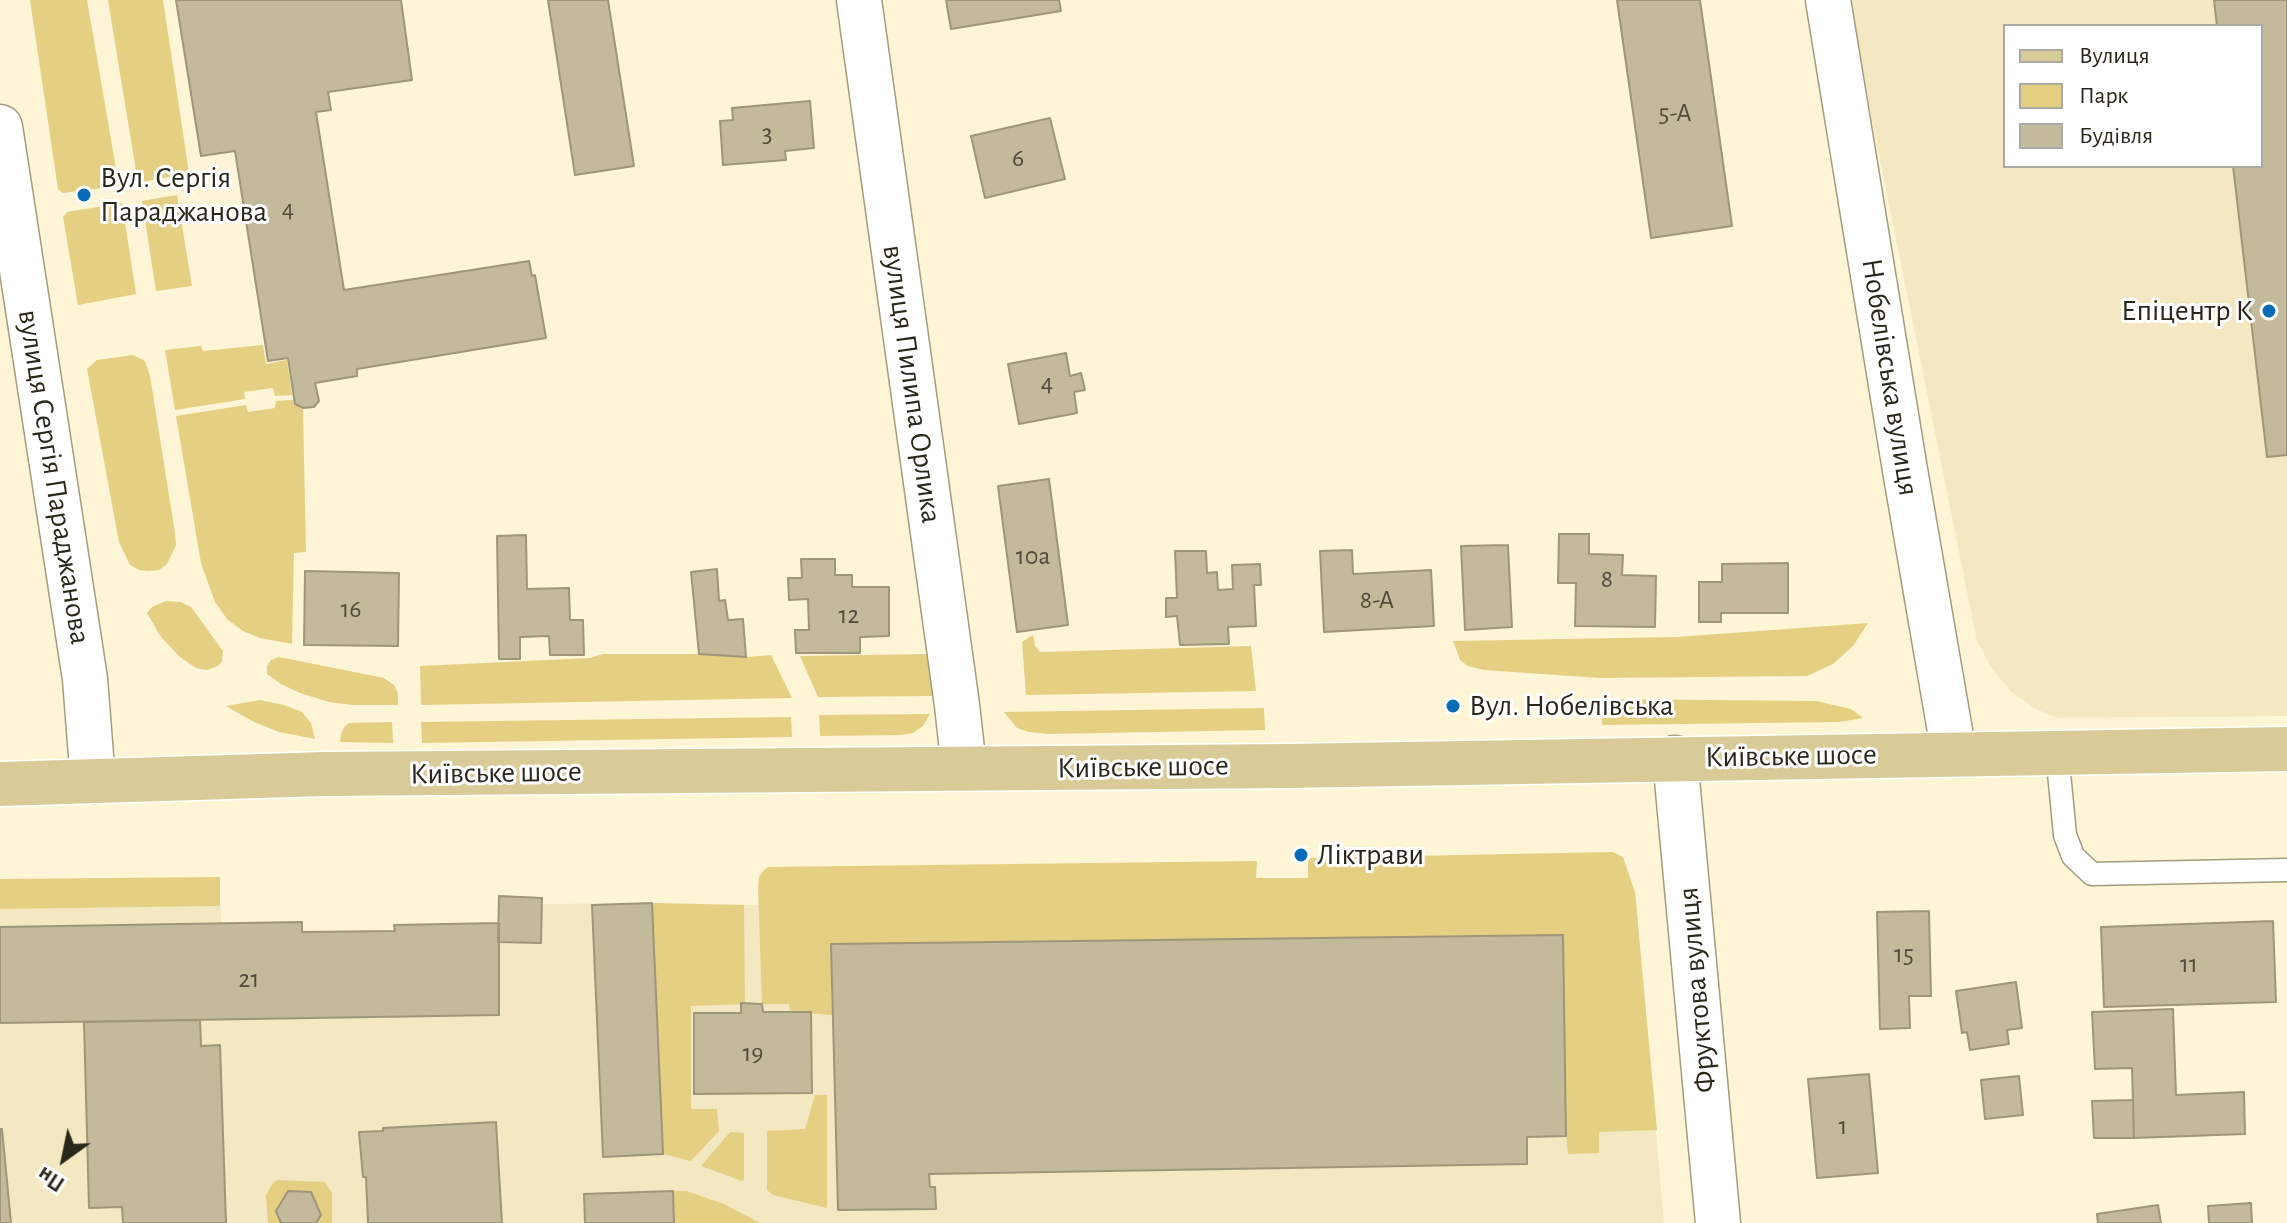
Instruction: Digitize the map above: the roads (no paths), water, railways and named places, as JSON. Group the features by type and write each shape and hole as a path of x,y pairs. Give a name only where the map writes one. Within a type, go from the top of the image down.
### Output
{"main road":[{"name":"Київське шосе","path":"0,784 340,774 1302,765 2287,749"}],"street":[{"name":"вулиця Пилипа Орлика","path":"859,0 964,768"},
{"name":"Нобелівська вулиця","path":"1828,0 1954,754"},
{"name":"вулиця Сергія Параджанова","path":"0,127 85,679 93,781"},
{"name":"Фруктова вулиця","path":"1675,758 1718,1223"}],"lane":[{"path":"2057,752 2065,835 2073,856 2092,874 2287,870"}],"place":[{"name":"Вул. Сергія Параджанова","path":"84,195"},
{"name":"Епіцентр К","path":"2269,311"},
{"name":"Вул. Нобелівська","path":"1453,706"},
{"name":"Ліктрави","path":"1301,855"}]}
